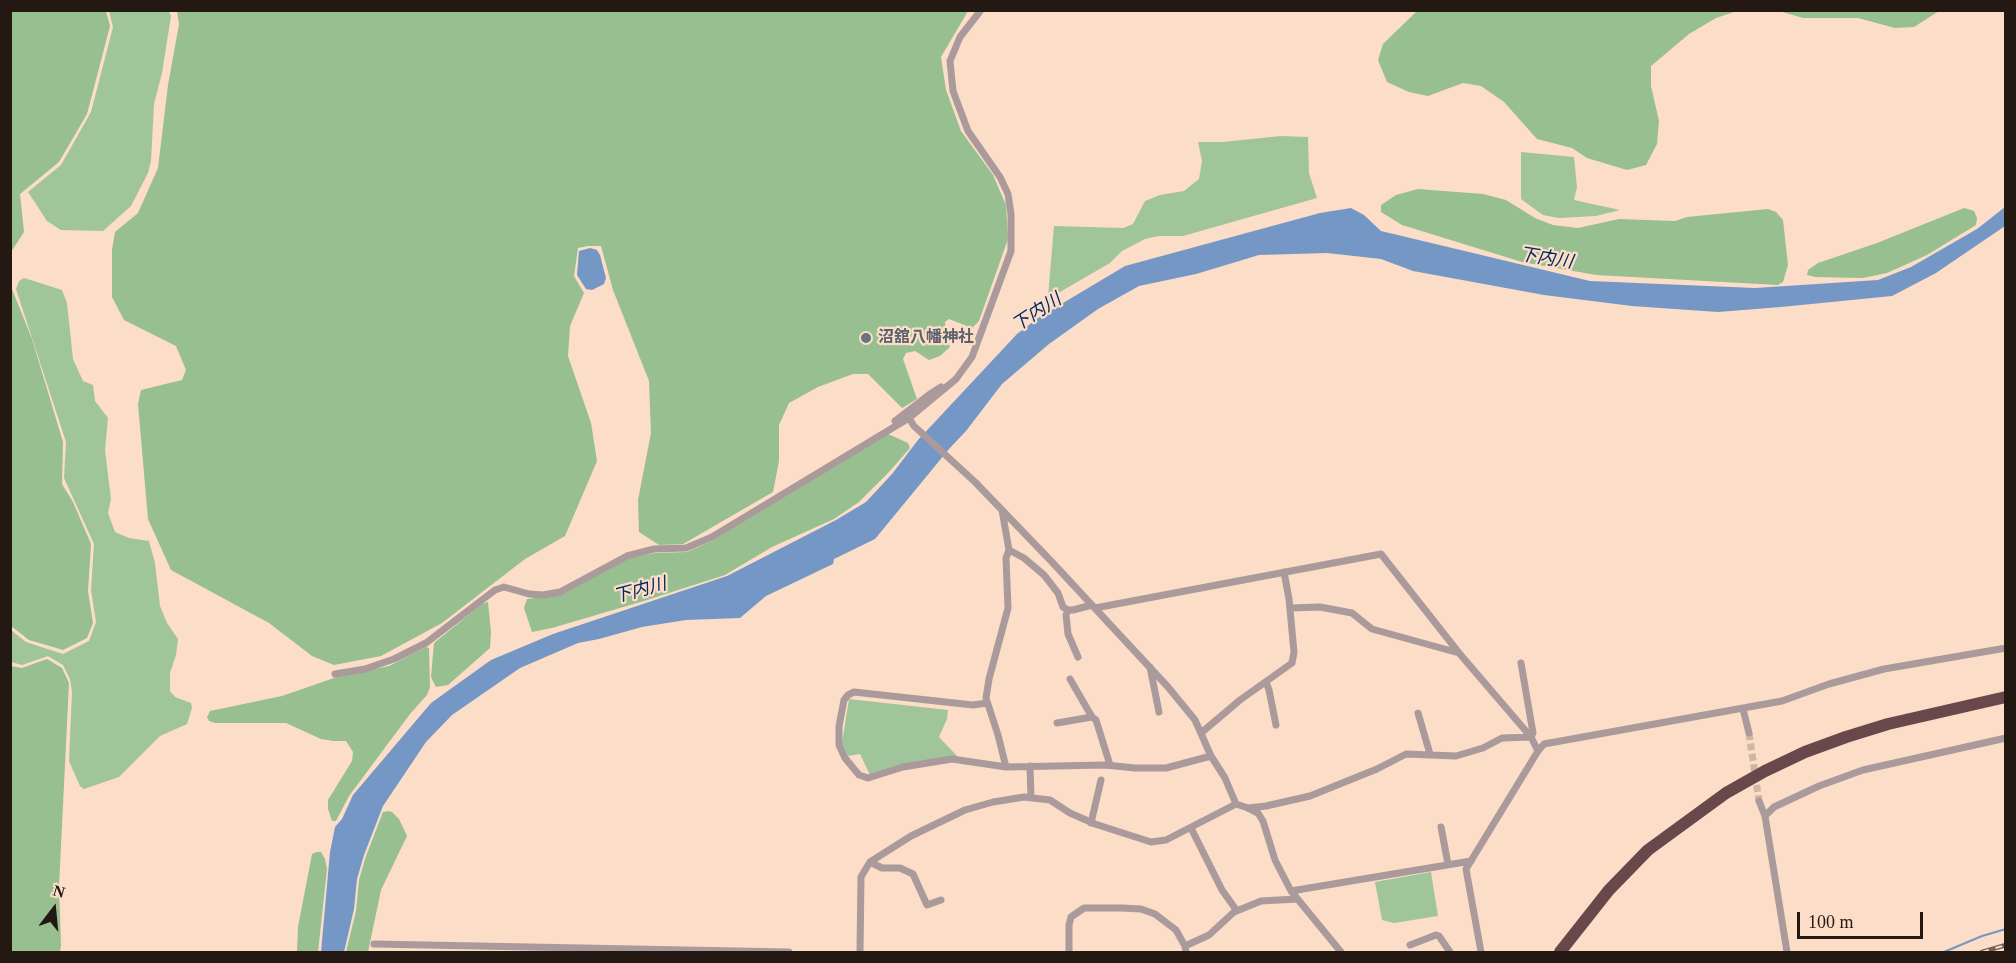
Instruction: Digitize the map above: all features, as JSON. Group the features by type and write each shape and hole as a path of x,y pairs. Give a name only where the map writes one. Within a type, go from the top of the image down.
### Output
{"highway":[{"path":"1560,952 1609,890 1648,849 1726,793 1765,771 1846,737 1934,713 2006,699"}],"street":[{"path":"335,674 365,669 394,659 426,643 495,590 504,587 529,594 543,596 552,594 560,592 627,556 654,549 686,548 712,537 909,418 956,379 972,357 1011,251 1011,214 1008,194 1000,177 968,131 953,90 950,62 960,37 981,10"},
{"path":"895,422 930,394 956,379"},
{"path":"909,418 914,426 975,482 1094,606 1196,720 1211,756 1225,778 1236,804"},
{"path":"1002,510 1010,550 1006,558 1008,608 986,698 1006,766"},
{"path":"1010,550 1024,558 1044,575 1058,593 1063,607 1068,610 1381,554 1531,737 1538,751"},
{"path":"1201,733 1292,663 1294,652 1284,572"},
{"path":"1290,608 1320,607 1352,613 1372,629 1460,653"},
{"path":"1068,610 1066,615 1068,634 1078,657"},
{"path":"1481,952 1466,869 1544,744 1782,700 1884,669 2005,650"},
{"path":"1521,663 1533,733 1531,737"},
{"path":"1150,667 1158,712"},
{"path":"1070,679 1092,717 1099,724 1110,765"},
{"path":"1266,682 1276,725"},
{"path":"987,703 973,705 855,692 844,700 839,726 839,745 844,758 859,775 868,778 903,767 952,759 1006,766 1110,765 1166,768 1211,756"},
{"path":"1743,708 1749,733"},
{"path":"1418,713 1430,754"},
{"path":"1057,723 1092,717"},
{"path":"1248,808 1310,796 1377,770 1406,754 1456,756 1483,748 1502,738 1531,737"},
{"path":"1765,816 1774,807 1819,786 1863,770 2006,738"},
{"path":"1030,766 1031,798"},
{"path":"1091,823 1101,780"},
{"path":"860,952 861,877 870,862 910,836 965,810 1024,797 1050,800 1091,823 1151,842 1166,840 1236,804 1248,808 1258,813 1263,821 1275,860 1291,891 1341,952"},
{"path":"1759,801 1765,816 1787,952"},
{"path":"1441,827 1448,864"},
{"path":"1191,828 1222,890 1237,911"},
{"path":"1291,891 1471,861"},
{"path":"870,862 882,868 900,868 913,874 927,905 941,900"},
{"path":"1069,952 1071,916 1084,908 1142,909 1155,914 1176,930 1185,950 1209,935 1237,911 1261,901 1297,899"},
{"path":"1410,945 1436,935 1450,952"},
{"path":"374,944 789,952"}],"green space":[{"path":"11,10 106,11 110,26 87,114 59,162 20,194 24,232 11,252"},
{"path":"109,11 169,11 171,16 162,73 154,104 151,161 148,173 131,206 103,231 61,230 47,221 28,192 61,165 91,112 113,27"},
{"path":"177,11 968,11 941,57 946,90 961,131 993,175 1006,205 1008,239 979,321 972,328 949,319 945,322 946,337 950,347 940,356 929,360 915,351 906,353 903,359 917,399 902,408 868,374 853,374 818,387 789,403 779,425 779,461 773,492 683,544 659,545 639,532 638,500 651,433 649,381 613,290 601,246 578,248 574,276 584,293 570,326 568,356 591,423 597,461 565,536 525,559 442,623 381,656 334,665 312,656 269,623 171,570 148,519 138,404 141,390 182,380 186,370 176,346 124,320 112,297 112,250 115,232 138,213 158,168 168,85 179,24"},
{"path":"1417,11 1737,11 1716,18 1689,34 1651,66 1651,86 1659,121 1657,144 1646,165 1627,170 1587,158 1572,148 1537,139 1504,102 1481,86 1463,83 1428,96 1409,92 1387,82 1378,60 1383,44"},
{"path":"1779,11 1939,11 1914,27 1895,28 1858,18 1803,18"},
{"path":"1281,136 1308,137 1309,173 1317,198 1183,236 1159,236 1145,239 1122,251 1110,263 1048,297 1054,226 1123,228 1133,224 1145,201 1160,195 1184,191 1199,179 1202,161 1198,142 1223,142"},
{"path":"1521,152 1574,157 1577,187 1574,200 1620,210 1596,216 1559,218 1543,215 1521,199"},
{"path":"1418,189 1483,194 1506,200 1535,218 1553,225 1578,228 1619,219 1675,221 1687,217 1768,209 1776,212 1783,220 1788,265 1783,282 1778,285 1596,275 1522,262 1402,225 1381,212 1381,205 1396,195"},
{"path":"1964,208 1974,211 1977,218 1976,225 1927,255 1887,273 1863,278 1807,275 1808,270 1818,263 1877,243"},
{"path":"24,278 62,290 67,303 73,359 83,381 93,385 95,401 108,418 105,450 111,499 108,513 115,532 129,538 149,541 155,563 160,606 167,623 178,639 170,673 170,691 175,697 191,703 192,708 187,724 160,736 119,777 84,789 80,786 69,761 72,692 70,679 63,665 48,656 22,665 11,662 11,630 26,642 63,654 89,641 96,622 91,590 94,544 64,478 66,442 16,289 19,281"},
{"path":"10,284 32,339 63,442 62,484 73,502 91,544 88,591 93,623 87,638 63,650 29,640 11,626"},
{"path":"888,434 908,443 910,448 859,502 834,519 772,547 725,575 647,600 532,632 524,608 527,599 559,595 627,559 655,553 687,552 712,541"},
{"path":"488,602 490,648 448,685 436,687 431,677 434,643 482,604"},
{"path":"426,647 429,648 430,687 427,695 410,714 349,796 336,821 332,821 328,800 352,761 353,752 346,741 321,739 286,723 215,723 209,721 207,717 210,711 282,696 337,677 389,666"},
{"path":"47,659 62,668 69,683 59,886 61,945 60,952 11,952 11,666 22,668"},
{"path":"849,699 948,710 947,719 939,737 958,757 870,775 860,754 848,756 842,743"},
{"path":"388,811 399,819 407,836 381,890 368,952 346,952 356,911 359,880 366,856 383,812"},
{"path":"321,852 327,869 318,952 297,952 298,927 312,854"},
{"path":"1431,872 1438,916 1394,923 1382,920 1375,882"}],"water":[{"path":"2005,207 2005,226 1936,273 1892,296 1781,307 1718,312 1632,306 1544,295 1413,271 1381,259 1327,253 1259,255 1196,274 1139,286 1098,309 1049,344 1002,384 966,431 875,539 834,559 833,564 766,596 740,618 686,620 642,627 578,643 520,668 452,715 426,742 383,806 357,879 354,909 344,952 321,952 330,852 335,827 342,819 353,795 431,703 491,660 553,634 727,576 866,502 892,474 918,440 1017,334 1038,318 1125,266 1320,213 1351,208 1364,215 1381,231 1590,281 1755,288 1878,280 1911,267 1977,229"},
{"path":"590,248 597,250 600,255 606,278 604,284 592,290 586,289 577,275 579,251"}],"waterway":[{"path":"1944,952 2006,929"}],"tunnel":[{"path":"1749,733 1759,801"}],"railway":[{"path":"1982,952 2006,945"}],"place":[{"name":"沼舘八幡神社","path":"866,338"}],"water label":[{"name":"下内川","path":"1546,259"},
{"name":"下内川","path":"1037,313"},
{"name":"下内川","path":"640,591"}]}
